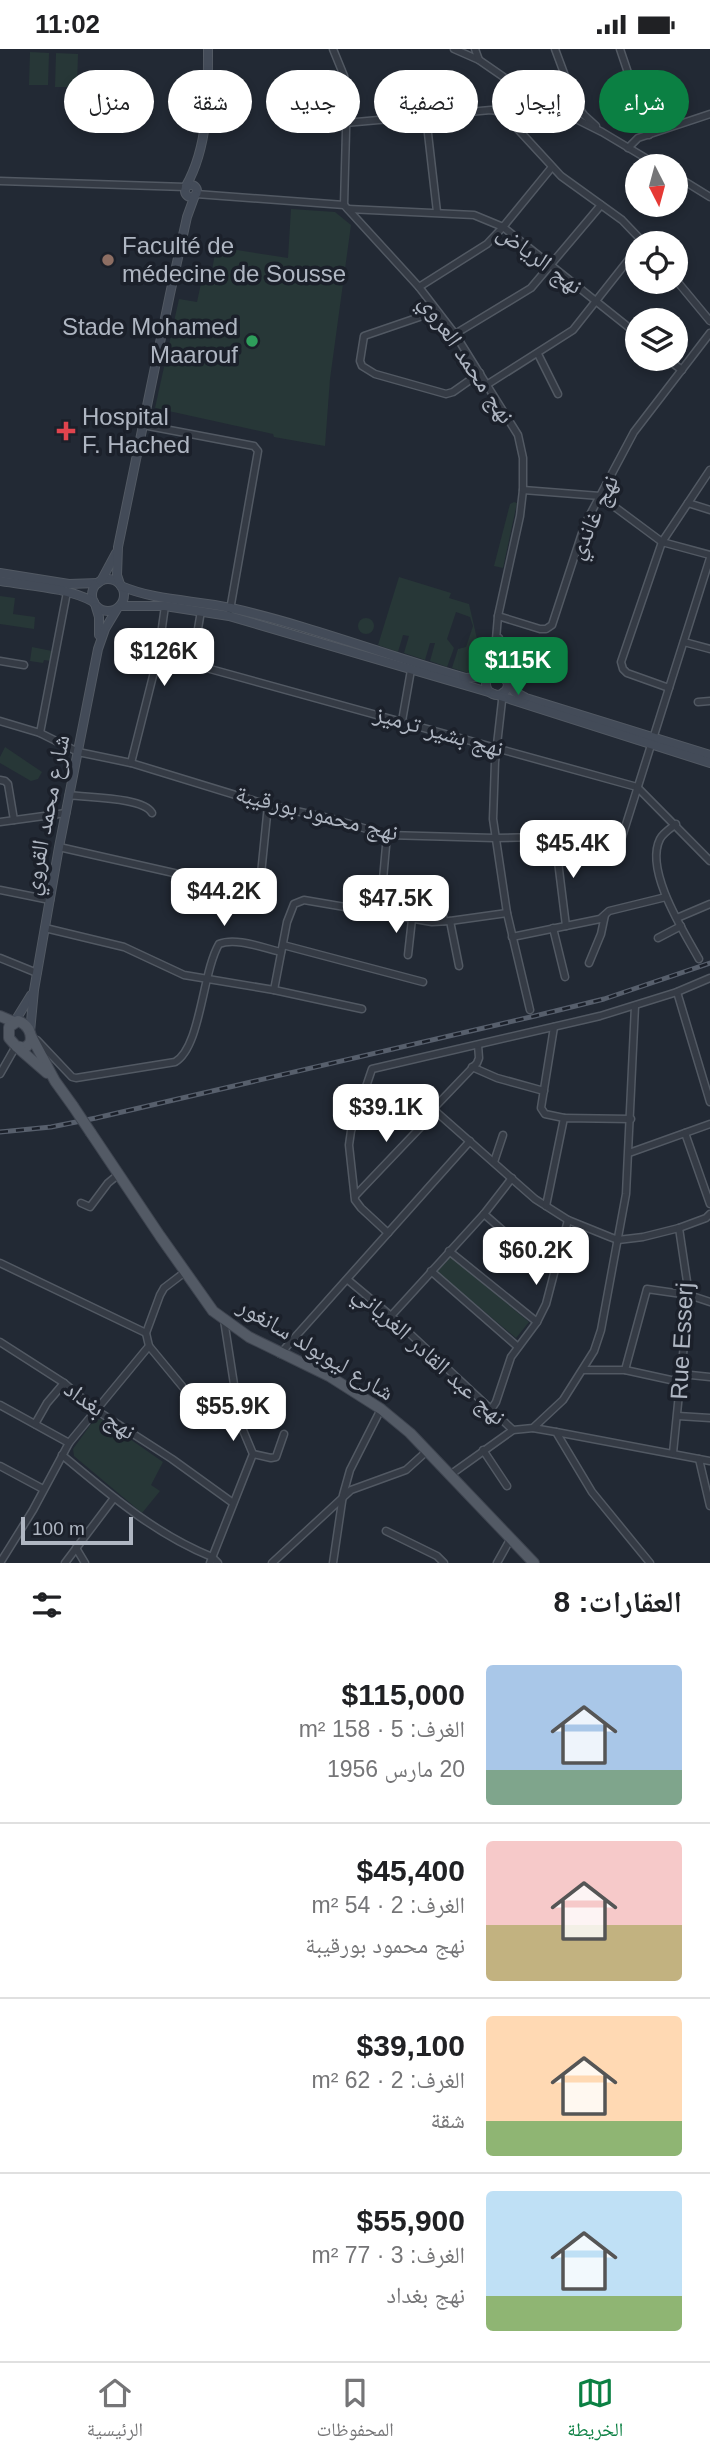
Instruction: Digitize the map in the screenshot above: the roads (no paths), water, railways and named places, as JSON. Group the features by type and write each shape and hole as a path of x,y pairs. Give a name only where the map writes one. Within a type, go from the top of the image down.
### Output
{"main road":[{"name":"شارع محمد القروي","path":"31,1034 34,989 98,649 105,629 124,596 117,575 118,547 207,111 208,49"},
{"name":"شارع محمد القروي","path":"98,649 99,617 93,591 118,547"},
{"path":"0,573 69,584 111,579 120,585 166,598 230,612 466,678 499,673 515,692 526,698 710,763"},
{"path":"0,581 83,596 103,610 165,606 230,612 411,670 652,741 710,755"},
{"path":"491,675 486,685 498,694"},
{"path":"498,694 507,681"},
{"name":"شارع محمد القروي","path":"14,1021 34,989"},
{"name":"شارع ليوبولد سانغور","path":"0,1017 24,1024 55,1081 204,1300 224,1320 249,1337 354,1390 381,1409 427,1451 534,1563"},
{"path":"14,1021 9,1027 14,1045 28,1046 31,1034"},
{"name":"شارع ليوبولد سانغور","path":"0,1033 55,1081"}],"street":[{"path":"333,49 341,70"},
{"path":"454,49 494,70"},
{"path":"475,49 479,60"},
{"path":"555,49 563,70"},
{"path":"620,49 649,135"},
{"path":"478,111 502,112 552,167 622,220 632,231"},
{"path":"628,148 638,138 710,114"},
{"path":"585,116 599,129"},
{"path":"0,181 154,185 208,195 346,207 345,133"},
{"path":"428,133 437,212"},
{"path":"604,133 638,154"},
{"path":"419,287 475,253 503,227 552,167"},
{"path":"688,183 710,197"},
{"path":"455,334 527,292 601,205"},
{"name":"نهج الرياض","path":"346,207 480,216 503,227 625,324"},
{"name":"نهج محمد العروي","path":"346,207 419,287 455,334 518,435 523,458 523,491 498,616 491,675"},
{"path":"488,384 573,330 625,265"},
{"path":"688,294 710,321"},
{"path":"437,311 364,336 360,361 362,366 375,374 446,394 480,373"},
{"name":"نهج غاندي","path":"688,361 710,333"},
{"path":"538,354 558,394"},
{"name":"نهج غاندي","path":"498,616 540,629 552,625 577,543 600,496 634,432 680,371"},
{"path":"143,425 254,446 258,451 259,458 230,612"},
{"path":"669,688 627,673 621,662 662,542 710,470"},
{"path":"523,491 600,496 662,542 710,557"},
{"path":"688,503 710,510"},
{"name":"نهج محمود بورقيبة","path":"0,721 40,733 78,752 131,763 268,805 333,819 387,835 495,838 580,836 618,841 622,837 710,557"},
{"path":"40,733 67,592"},
{"path":"131,763 158,656 165,606"},
{"path":"192,664 201,611"},
{"path":"498,629 507,681"},
{"path":"684,642 710,649"},
{"name":"نهج بشير ترميز","path":"158,656 402,720 637,787 710,861"},
{"path":"0,661 24,665"},
{"path":"402,720 411,670"},
{"path":"498,694 493,820 507,913 530,1010"},
{"path":"698,702 710,701"},
{"path":"0,780 8,784 14,820"},
{"path":"69,795 129,801 148,808 152,814"},
{"path":"59,847 249,890 260,884 268,805"},
{"path":"0,822 66,813"},
{"path":"676,824 660,837 658,847 662,888 699,959"},
{"path":"380,913 387,835"},
{"path":"555,837 566,926"},
{"path":"382,889 440,899 458,966"},
{"path":"0,890 50,900"},
{"path":"512,937 600,919 610,911 666,897"},
{"path":"274,990 290,911 299,901 412,919 447,921 507,913"},
{"path":"677,918 710,904"},
{"path":"589,963 601,934 605,915"},
{"path":"408,955 412,919"},
{"path":"658,938 681,926"},
{"path":"45,928 114,944 184,975 274,990 362,1009"},
{"path":"553,928 565,977"},
{"path":"31,1034 72,1077 82,1078 170,1064 186,1053 216,950 223,942 282,948 423,982"},
{"path":"0,958 37,973"},
{"path":"388,1233 360,1208 355,1196 350,1138 363,1092 375,1067 478,1045 635,1006 710,978"},
{"path":"677,992 710,1102"},
{"path":"533,1428 563,1400 583,1370 598,1340 626,1194 635,1006"},
{"path":"554,1027 541,1108 543,1113 564,1118 631,1119"},
{"path":"0,1074 14,1045"},
{"path":"355,1196 472,1067 479,1058 478,1045"},
{"path":"472,1067 497,1078 544,1091"},
{"path":"363,1092 435,1110 545,1206 568,1220 618,1240 631,1240 679,1228 710,1214"},
{"path":"545,1206 564,1118"},
{"path":"629,1153 710,1124"},
{"path":"685,1133 710,1204"},
{"path":"494,1162 503,1135"},
{"path":"280,1354 470,1141"},
{"path":"81,1203 90,1207 118,1174"},
{"path":"391,1316 484,1214 512,1178"},
{"path":"484,1214 530,1254 556,1261"},
{"path":"492,1408 512,1357 537,1322 546,1304 568,1220"},
{"name":"Rue Esserj","path":"673,1454 689,1295 679,1228"},
{"path":"449,1251 537,1322"},
{"path":"0,1263 146,1332"},
{"path":"431,1271 518,1347"},
{"path":"185,1272 164,1288 146,1332 149,1346 196,1402 204,1407 237,1399"},
{"name":"نهج عبد القادر الغرياني","path":"348,1280 391,1316 513,1430"},
{"path":"625,1370 647,1289 689,1295 710,1302"},
{"path":"62,1455 157,1530 214,1561 253,1454 243,1433 224,1320"},
{"name":"نهج بغداد","path":"0,1342 64,1383 96,1409 233,1503"},
{"path":"0,1563 69,1443 149,1346"},
{"path":"583,1370 625,1370 680,1383"},
{"path":"681,1374 710,1377"},
{"path":"35,1424 47,1403 64,1383"},
{"path":"0,1405 69,1443"},
{"path":"333,1563 343,1495 350,1470 381,1409"},
{"path":"678,1416 710,1418"},
{"path":"450,1475 513,1430 533,1428 710,1461"},
{"path":"556,1432 592,1492 650,1563"},
{"path":"253,1454 274,1458 284,1434"},
{"path":"483,1450 507,1486"},
{"path":"272,1563 343,1495 360,1485 407,1470 427,1451"},
{"path":"699,1459 710,1506"},
{"path":"0,1466 43,1489"},
{"path":"65,1563 114,1498"},
{"path":"386,1531 437,1556 444,1563"},
{"path":"497,1563 510,1538"},
{"path":"76,1548 85,1563"}],"railway":[{"path":"0,1132 51,1127 96,1118 535,1016 604,999 710,963"}],"place":[{"name":"Faculté de médecine de Sousse","path":"108,260"},
{"name":"Stade Mohamed Maarouf","path":"252,341"},
{"name":"Hospital F. Hached","path":"66,431"}]}
